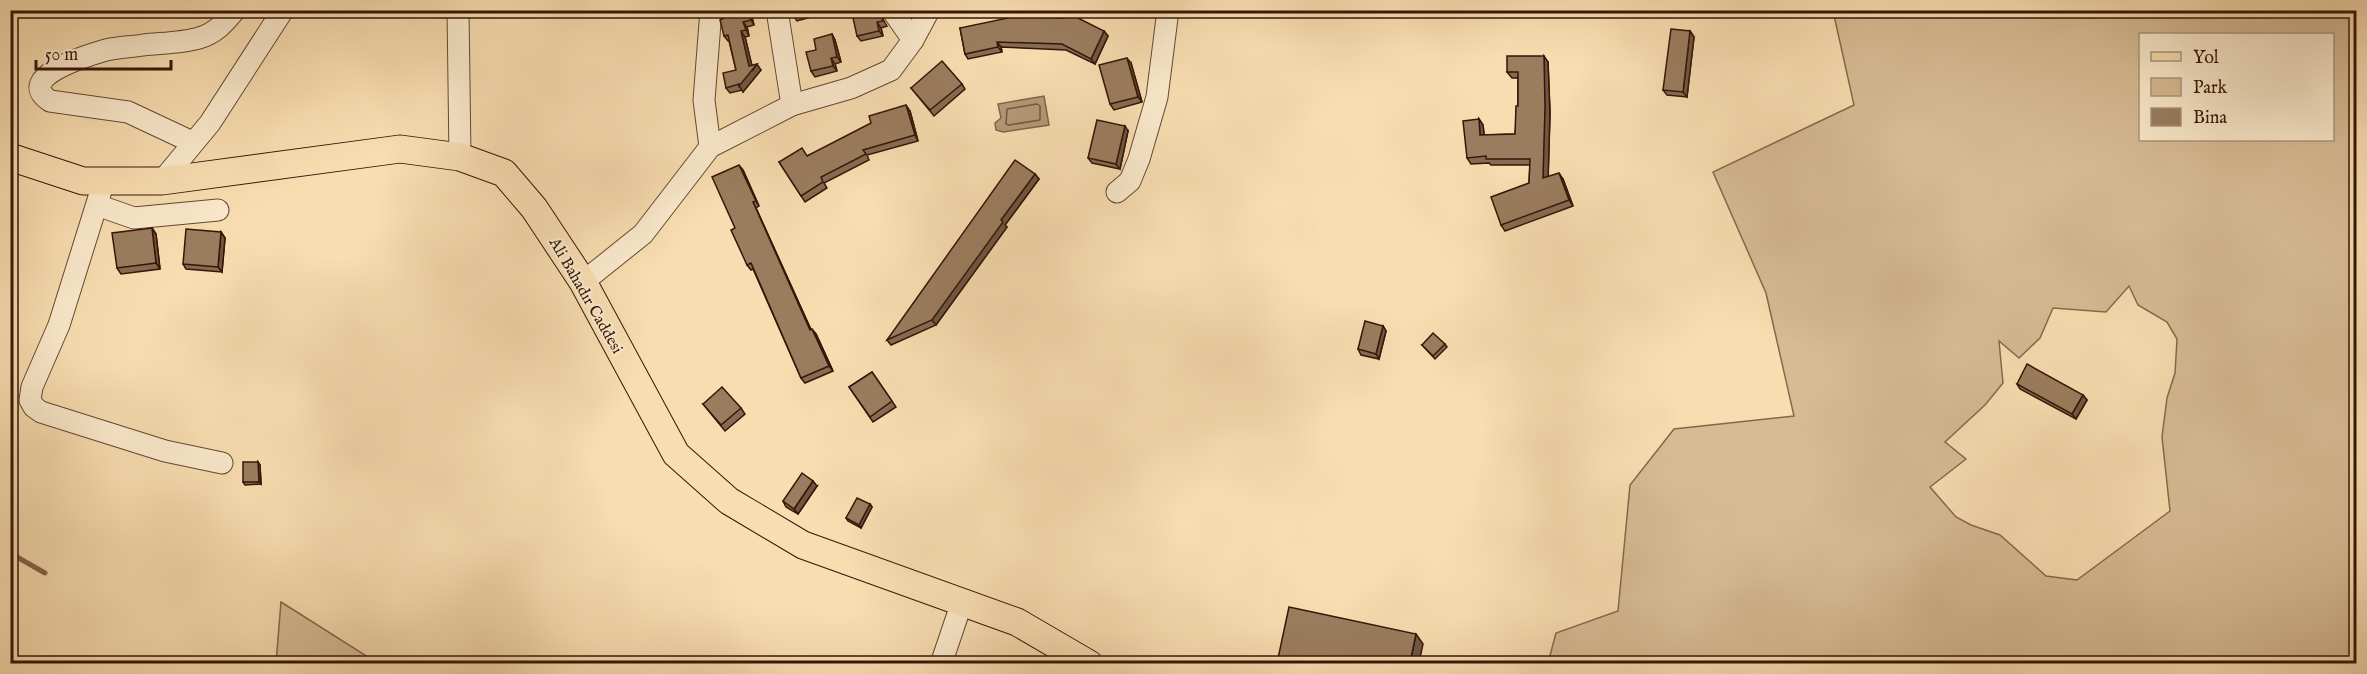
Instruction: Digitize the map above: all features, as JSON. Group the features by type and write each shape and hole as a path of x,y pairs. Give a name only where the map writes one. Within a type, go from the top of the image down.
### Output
{"main road":[{"name":"Ali Bahadır Caddesi","path":"10,157 83,182 100,193 162,181 400,149 460,157 504,173 534,208 583,282 676,454 729,501 803,545 1017,622 1089,663"}],"street":[{"path":"192,142 128,112 50,101 42,96 39,89 42,80 57,68 107,50 198,38 217,31 235,10"},
{"path":"162,181 210,123 283,10"},
{"path":"458,10 460,157"},
{"path":"711,10 704,99 711,147"},
{"path":"777,10 792,105"},
{"path":"892,10 913,40"},
{"path":"583,282 643,234 711,147 792,105 851,88 891,70 913,40 930,10"},
{"path":"1117,192 1130,181 1154,108 1168,10"},
{"path":"218,210 134,218 100,193 58,325 32,387 30,400 41,412 165,451 222,463"},
{"path":"941,663 962,602"}],"green space":[{"path":"1833,11 2356,11 2356,663 1548,663 1556,633 1618,611 1630,485 1674,429 1794,416 1766,293 1713,172 1854,105","holes":["2129,286 2138,305 2167,322 2177,339 2175,373 2167,398 2162,437 2170,511 2077,580 2046,576 2000,535 1956,517 1930,487 1966,459 1945,442 1985,405 2003,383 1999,341 2019,358 2040,338 2053,308 2106,312"]},
{"path":"281,602 376,662 377,663 276,663"}],"water":[{"path":"1044,96 1049,125 1003,132 996,130 995,123 1001,118 998,104"}],"building":[{"path":"723,10 748,10 751,20 743,22 746,30 741,31 749,66 757,64 739,86 739,84 726,88 723,73 736,70 728,35 724,36 720,20 724,18"},
{"path":"792,10 813,10 793,15"},
{"path":"863,10 878,10 883,21 877,22 879,31 857,36 853,18 864,15"},
{"path":"1066,12 1104,31 1091,59 1062,44 997,42 998,47 965,54 960,28 1008,18 1008,16 1063,18"},
{"path":"1671,29 1690,31 1683,92 1663,90"},
{"path":"832,34 837,57 831,58 833,66 811,71 806,52 816,50 814,39"},
{"path":"1507,56 1544,56 1543,178 1559,173 1569,200 1501,225 1491,197 1529,183 1530,159 1486,159 1486,156 1467,158 1463,121 1479,119 1480,135 1515,134 1518,72 1507,72"},
{"path":"1127,58 1138,97 1110,104 1099,65"},
{"path":"942,61 962,84 930,110 911,88"},
{"path":"906,105 915,135 863,150 866,154 821,177 823,182 801,196 779,162 802,148 807,156 871,123 869,116"},
{"path":"1097,120 1125,126 1116,164 1088,158"},
{"path":"1015,160 1035,174 1001,220 1003,222 932,320 887,340"},
{"path":"739,165 810,330 812,329 829,366 801,378 751,263 747,265 731,230 735,228 712,177"},
{"path":"152,228 156,263 117,268 112,233"},
{"path":"186,229 221,232 218,267 183,264"},
{"path":"1365,321 1383,326 1376,354 1358,349"},
{"path":"1433,333 1445,344 1433,356 1422,345"},
{"path":"2027,364 2083,395 2072,414 2017,384"},
{"path":"872,372 892,401 870,417 849,387"},
{"path":"722,387 741,408 721,425 703,404"},
{"path":"243,462 258,462 259,482 243,482"},
{"path":"802,473 813,481 794,509 783,501"},
{"path":"857,498 870,504 859,525 846,518"},
{"path":"1289,607 1416,634 1410,663 1277,663"}],"waterway":[{"path":"10,553 45,573"}]}
